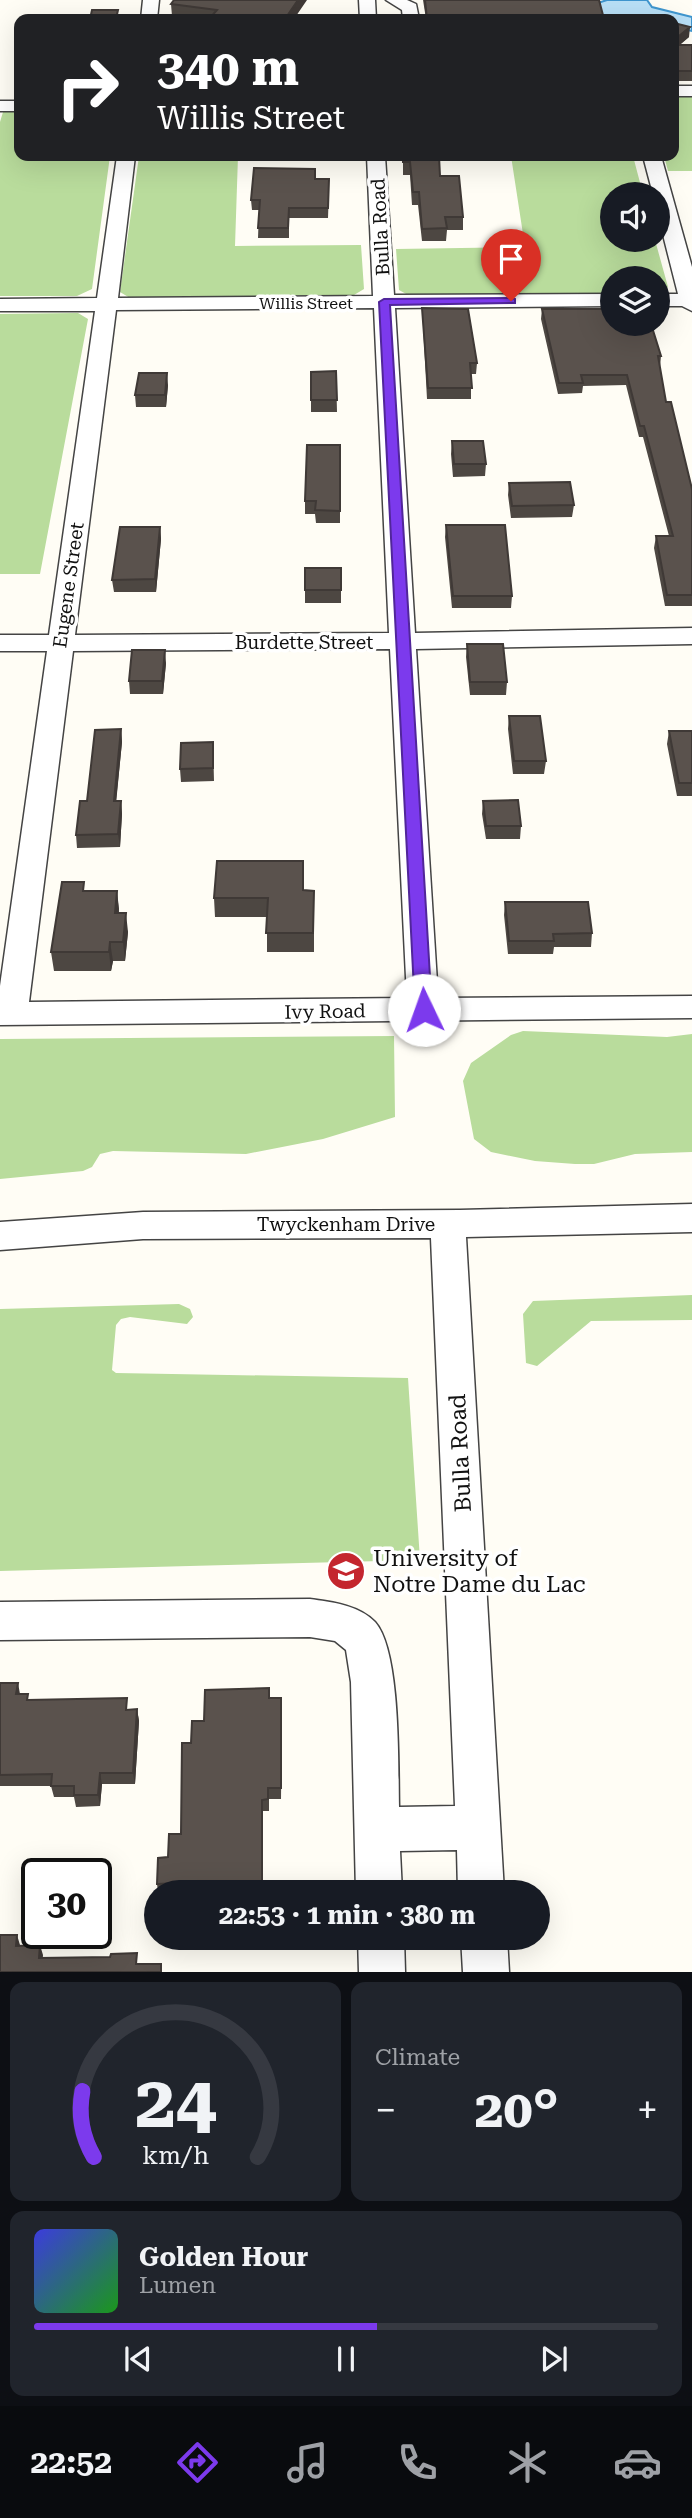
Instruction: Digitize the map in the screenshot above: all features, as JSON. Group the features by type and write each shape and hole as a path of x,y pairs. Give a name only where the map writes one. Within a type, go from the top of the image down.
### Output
{"street":[{"path":"394,0 410,8 411,14"},
{"name":"Eugene Street","path":"6,1014 126,161"},
{"name":"Bulla Road","path":"376,161 424,1010"},
{"path":"653,161 691,301 670,300"},
{"name":"Willis Street","path":"0,305 600,300"},
{"name":"Burdette Street","path":"0,643 403,642 692,636"},
{"name":"Ivy Road","path":"6,1014 692,1007"},
{"name":"Twyckenham Drive","path":"0,1236 52,1230 215,1225 449,1224 692,1218"},
{"name":"Bulla Road","path":"449,1224 480,1880"},
{"path":"0,1621 310,1618 347,1624 364,1641 372,1679 378,1880"},
{"path":"376,1830 477,1826"},
{"path":"381,1950 382,1972"},
{"path":"485,1950 486,1972"}],"green space":[{"path":"692,96 692,171 668,171 665,161 679,161 679,97"},
{"path":"3,112 14,112 14,161 109,161 92,289 77,296 0,296 0,122"},
{"path":"138,161 238,161 235,246 361,245 364,289 354,295 130,298 120,292"},
{"path":"512,161 634,161 640,182 600,182 600,252 658,252 662,266 600,266 600,293 408,295 399,290 396,249 525,247"},
{"path":"78,313 88,319 40,574 0,574 0,314"},
{"path":"523,1031 667,1037 692,1034 692,1152 635,1154 594,1164 575,1164 535,1161 491,1152 474,1139 463,1081 471,1063 511,1035"},
{"path":"394,1036 395,1117 323,1139 246,1154 113,1151 100,1154 92,1167 83,1171 0,1179 0,1039"},
{"path":"692,1295 692,1320 591,1321 537,1366 526,1363 523,1314 533,1301"},
{"path":"179,1304 190,1309 193,1317 187,1324 130,1317 121,1319 116,1325 112,1370 116,1373 408,1378 420,1560 0,1571 0,1309"}],"water":[{"path":"607,0 647,0 652,7 692,17 692,31 679,28 679,14 564,14"}],"building":[{"path":"174,0 298,0 288,14 213,14 217,10 171,4"},
{"path":"425,0 599,0 603,14 426,14"},
{"path":"92,10 118,10 117,14 91,14"},
{"path":"679,24 690,27 679,36"},
{"path":"679,45 692,45 692,71 679,71"},
{"path":"439,161 440,176 459,176 463,217 445,217 447,228 422,229 419,192 413,192 410,162 403,162"},
{"path":"254,168 315,169 315,179 329,179 328,208 289,208 288,228 258,228 260,200 251,200"},
{"path":"422,308 468,309 477,363 470,363 472,388 428,388"},
{"path":"542,309 600,309 600,336 655,336 661,356 658,356 666,402 671,402 692,489 692,595 667,595 656,536 673,536 644,426 640,426 627,375 581,375 583,383 559,383"},
{"path":"336,371 337,400 311,400 311,372"},
{"path":"139,373 167,373 165,395 135,395"},
{"path":"452,441 483,441 486,464 454,464"},
{"path":"307,445 340,445 340,511 315,510 316,501 305,501"},
{"path":"570,482 574,505 512,506 509,483"},
{"path":"446,525 505,525 512,596 453,596"},
{"path":"120,527 160,527 155,579 112,580"},
{"path":"305,568 341,568 341,590 305,590"},
{"path":"467,644 503,644 507,682 470,682"},
{"path":"132,650 165,650 162,681 129,681"},
{"path":"509,716 540,716 546,761 514,761"},
{"path":"121,729 114,801 121,801 118,834 76,835 80,801 87,801 95,730"},
{"path":"669,731 692,731 692,783 679,783"},
{"path":"213,742 213,768 180,769 181,743"},
{"path":"518,800 521,826 486,826 483,801"},
{"path":"217,861 303,861 303,890 314,891 313,933 266,933 268,898 214,898"},
{"path":"62,882 84,882 83,891 117,891 115,913 126,913 123,942 110,942 109,952 51,952"},
{"path":"505,902 588,902 592,933 553,934 554,941 509,941"},
{"path":"0,1683 18,1683 16,1694 28,1694 27,1700 127,1698 126,1710 137,1709 133,1773 100,1773 98,1795 74,1795 74,1786 51,1786 52,1774 0,1775"},
{"path":"269,1688 269,1698 281,1698 281,1788 268,1788 268,1799 262,1800 262,1880 157,1880 158,1858 168,1857 169,1834 181,1834 182,1743 191,1743 192,1721 204,1721 205,1690"},
{"path":"0,1935 17,1935 16,1946 21,1946 21,1949 40,1949 39,1958 110,1957 111,1954 137,1953 136,1964 161,1964 161,1972 0,1972"}],"place":[{"name":"University of Notre Dame du Lac","path":"346,1571"}],"route":[{"path":"424,1010 384,302 511,301"}]}
